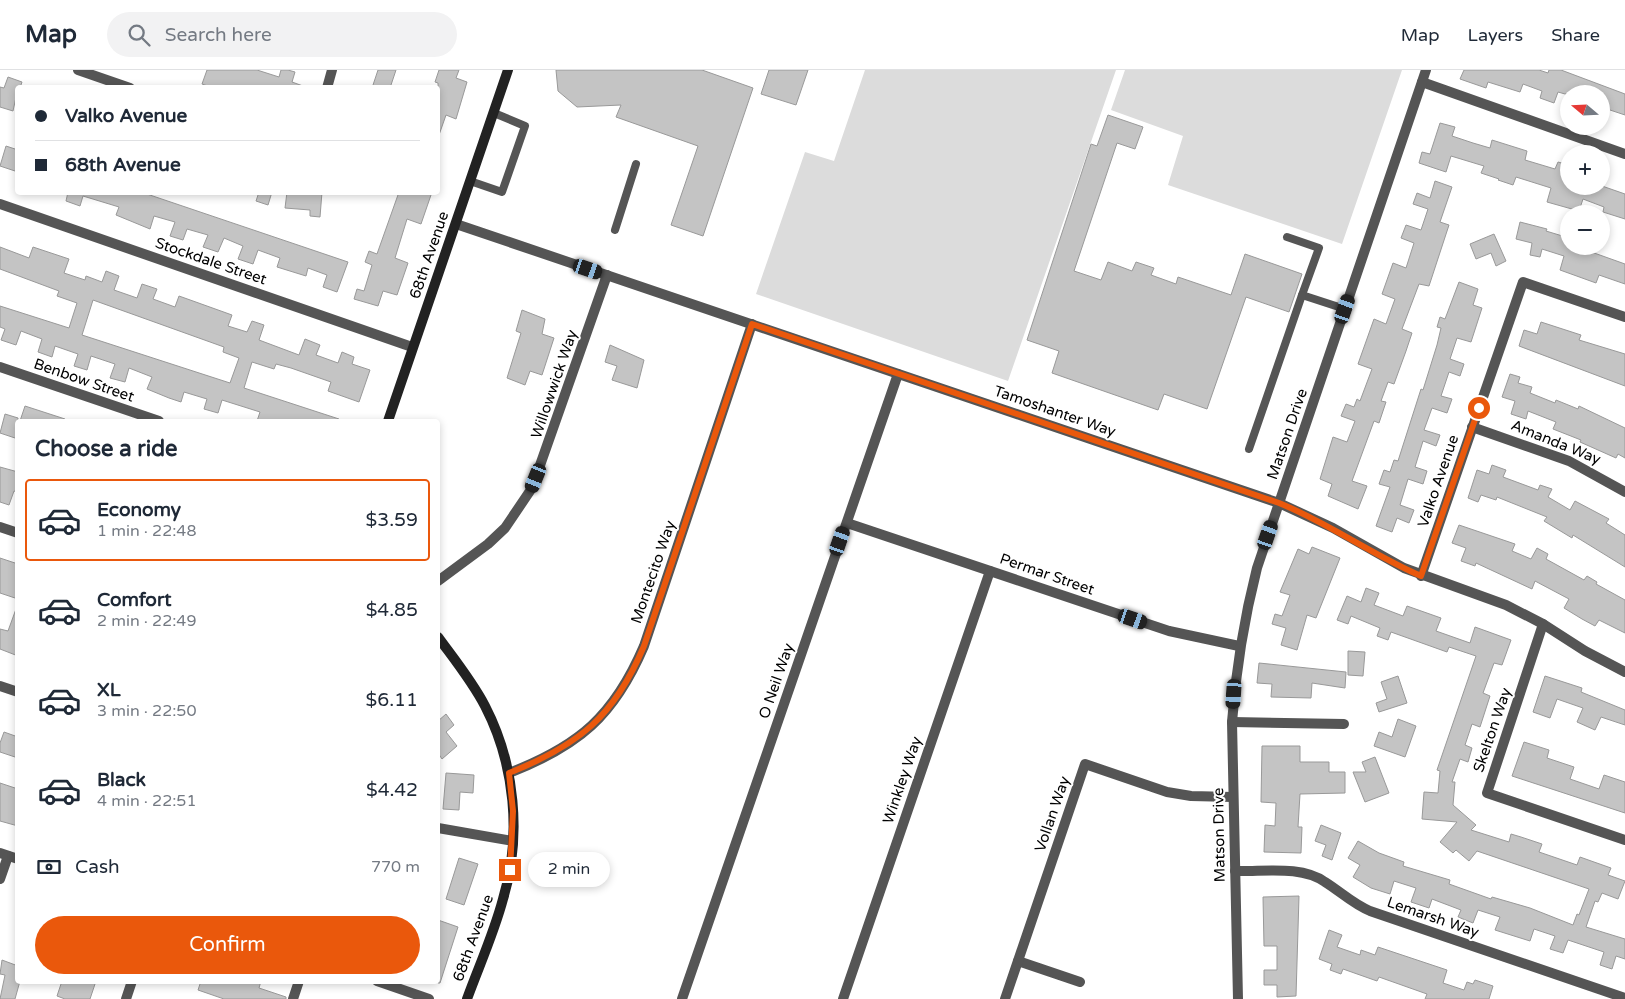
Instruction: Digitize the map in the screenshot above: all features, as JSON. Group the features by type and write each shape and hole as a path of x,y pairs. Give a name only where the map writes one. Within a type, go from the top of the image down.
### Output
{"street":[{"path":"78,70 121,85"},
{"path":"328,85 332,70"},
{"name":"68th Avenue","path":"389,419 508,70"},
{"name":"Matson Drive","path":"1238,999 1232,722 1239,646 1257,568 1426,70"},
{"path":"1422,82 1625,154"},
{"name":"Stockdale Street","path":"0,204 412,347"},
{"name":"Tamoshanter Way","path":"456,224 1279,503 1325,523 1375,553 1421,576 1506,605 1543,624 1585,652 1625,672"},
{"name":"Willowwick Way","path":"440,580 488,544 505,528 532,488 607,275"},
{"name":"Valko Avenue","path":"1421,576 1522,282 1625,317"},
{"name":"Montecito Way","path":"509,773 544,759 589,729 620,693 634,670 644,646 752,324"},
{"name":"Benbow Street","path":"0,367 153,419"},
{"name":"O Neil Way","path":"682,999 898,374"},
{"name":"Amanda Way","path":"1472,426 1569,461 1625,492"},
{"name":"Permar Street","path":"847,523 1169,631 1239,646"},
{"path":"0,527 15,532"},
{"name":"Winkley Way","path":"843,999 990,571"},
{"name":"Skelton Way","path":"1543,624 1486,793 1625,840"},
{"name":"68th Avenue","path":"440,640 485,705 505,756 509,773 513,811 513,841 504,899 467,999"},
{"path":"0,686 15,691"},
{"path":"1232,722 1344,724"},
{"name":"Vollan Way","path":"1005,999 1085,764 1167,792 1191,796 1233,796"},
{"path":"440,828 513,841"},
{"path":"0,879 8,856"},
{"name":"Lemarsh Way","path":"1235,871 1299,872 1311,874 1325,881 1347,899 1370,912 1625,998"},
{"path":"1018,961 1080,982"},
{"path":"126,999 131,984"},
{"path":"293,999 298,984"},
{"path":"386,984 429,999"}],"lane":[{"path":"470,181 502,192 525,126 494,113"},
{"path":"615,230 636,164"},
{"path":"1249,449 1319,248 1287,237"},
{"path":"1302,295 1345,309"}],"shaded area":[{"path":"865,70 1116,70 1008,381 756,294 805,152 834,161"},
{"path":"1125,70 1402,70 1342,244 1168,185 1183,136 1111,110"}],"building":[{"path":"207,70 257,70 279,77 281,70 288,70 295,72 292,82 300,85 205,85 202,84"},
{"path":"378,70 396,70 391,85 373,85"},
{"path":"439,70 459,70 456,78 467,82 456,119 446,115 440,132 440,85 435,82"},
{"path":"556,70 702,70 753,88 703,236 671,225 698,146 616,117 621,105 577,107 558,91"},
{"path":"769,70 808,70 796,105 761,94"},
{"path":"1464,70 1539,70 1548,73 1549,70 1561,70 1601,85 1560,85 1560,93 1558,92 1554,103 1540,98 1542,91 1523,84 1520,92 1488,82 1486,88 1460,79"},
{"path":"8,77 22,82 21,85 15,85 13,111 0,107 0,87 4,88"},
{"path":"1610,88 1625,94 1625,115 1610,110"},
{"path":"1108,115 1143,127 1135,149 1117,143 1074,271 1101,280 1108,262 1132,271 1136,262 1154,268 1151,275 1176,284 1178,277 1231,295 1245,254 1302,274 1289,312 1246,297 1207,409 1164,394 1158,410 1052,373 1059,351 1027,340 1091,144 1097,146"},
{"path":"1440,123 1455,127 1452,136 1473,143 1490,148 1492,140 1527,151 1525,160 1555,169 1558,162 1560,163 1560,195 1610,195 1610,189 1625,194 1625,219 1610,214 1610,205 1599,205 1583,199 1581,205 1560,206 1547,202 1551,188 1516,177 1513,185 1481,173 1484,166 1451,156 1446,172 1419,163 1422,152 1430,154"},
{"path":"6,146 15,149 15,171 0,166"},
{"path":"1435,181 1452,187 1440,222 1449,225 1429,286 1419,284 1402,329 1412,333 1406,351 1394,384 1388,382 1381,401 1386,402 1379,423 1374,421 1352,481 1367,486 1358,509 1328,496 1332,484 1320,479 1333,437 1347,442 1355,421 1341,416 1346,404 1354,407 1357,399 1360,401 1372,369 1358,364 1374,319 1386,324 1395,299 1382,294 1393,263 1406,268 1414,243 1401,238 1406,225 1421,230 1428,209 1413,204 1417,193 1430,198"},
{"path":"67,195 150,195 348,262 337,292 323,287 327,275 308,268 306,276 277,267 280,258 258,250 253,264 238,259 243,246 224,238 218,252 203,247 208,235 187,229 183,240 170,236 175,222 154,216 150,229 116,215 119,207 83,196 80,206 66,201"},
{"path":"258,195 271,195 268,205 256,201"},
{"path":"287,195 322,195 320,217 310,216 310,210 285,208"},
{"path":"398,195 431,195 421,224 407,219 395,258 408,263 397,295 383,291 378,306 354,299 357,289 364,291 372,265 365,262 369,251 377,254"},
{"path":"1520,222 1547,229 1546,231 1560,235 1560,255 1542,249 1540,257 1530,255 1532,243 1516,239"},
{"path":"1494,234 1506,261 1496,266 1491,253 1476,259 1470,244"},
{"path":"0,247 29,258 33,247 69,259 64,273 85,280 86,276 102,282 106,271 119,276 114,290 137,298 142,284 157,289 153,299 175,307 179,296 232,315 228,326 247,332 252,321 264,325 259,340 299,355 305,339 320,345 316,355 338,363 342,352 354,357 352,364 370,370 359,402 328,391 331,382 276,364 274,369 252,362 244,388 339,419 258,419 260,412 222,400 218,413 204,409 207,399 184,392 181,402 147,389 152,377 129,368 125,382 110,378 115,364 91,356 87,370 74,366 78,354 55,346 52,357 38,352 42,339 21,331 16,345 1,340 5,329 0,327 0,306 69,328 77,303 57,296 59,291 0,269","holes":["93,300 224,347 223,352 239,358 230,383 82,335"]},
{"path":"1561,255 1600,255 1625,264 1625,284 1599,275 1596,283 1560,270 1564,256"},
{"path":"1459,282 1478,289 1473,305 1482,308 1471,342 1457,338 1450,359 1464,364 1460,376 1449,372 1441,396 1452,399 1447,413 1432,408 1424,430 1440,435 1436,446 1423,441 1415,467 1427,471 1423,484 1408,479 1400,505 1414,510 1409,523 1397,518 1392,532 1376,526 1390,487 1379,484 1384,470 1390,472 1394,460 1398,461 1437,345 1441,328 1437,327 1440,317 1445,319"},
{"path":"522,310 545,319 542,334 554,338 542,375 530,371 525,385 507,378 521,333 516,331"},
{"path":"1541,322 1581,335 1579,340 1625,354 1625,386 1519,346 1524,330 1537,334"},
{"path":"610,345 644,360 637,388 612,380 617,366 605,362"},
{"path":"1510,374 1520,377 1518,383 1532,387 1530,393 1555,403 1556,400 1578,409 1579,406 1625,428 1625,458 1618,454 1616,458 1580,442 1581,440 1553,429 1556,422 1528,411 1526,419 1511,414 1515,401 1502,397"},
{"path":"25,406 65,419 21,419"},
{"path":"5,414 18,418 15,419 15,438 0,433"},
{"path":"1492,465 1506,470 1503,477 1538,490 1540,485 1552,489 1548,497 1570,510 1575,501 1609,519 1606,523 1625,535 1625,567 1573,535 1572,538 1544,521 1547,517 1497,497 1496,500 1481,495 1478,502 1468,498 1477,470 1489,474"},
{"path":"0,467 15,471 15,491 9,505 0,502"},
{"path":"1459,525 1515,544 1512,551 1531,559 1537,548 1548,554 1546,559 1584,580 1587,576 1597,582 1596,584 1625,600 1625,633 1599,620 1595,626 1582,619 1564,608 1569,599 1535,581 1532,589 1476,563 1475,566 1461,561 1466,548 1452,543"},
{"path":"1312,547 1340,558 1316,618 1307,615 1297,650 1281,645 1286,628 1272,624 1275,614 1282,616 1290,595 1280,592 1298,549 1309,554"},
{"path":"0,558 15,563 15,598 0,593"},
{"path":"1366,588 1379,593 1374,605 1403,616 1407,606 1441,618 1436,631 1470,643 1475,627 1511,640 1502,665 1494,663 1483,693 1490,696 1480,727 1472,724 1465,745 1472,748 1468,762 1460,759 1452,782 1455,782 1453,805 1476,825 1471,830 1509,842 1511,834 1521,837 1542,844 1539,852 1577,865 1580,857 1611,868 1608,875 1625,881 1618,899 1602,893 1598,902 1595,901 1586,927 1625,939 1625,959 1616,956 1612,969 1600,965 1604,952 1568,940 1563,953 1550,949 1555,936 1534,929 1530,941 1495,930 1500,917 1478,910 1473,923 1458,917 1461,910 1432,899 1429,908 1411,902 1416,888 1394,881 1390,894 1371,888 1353,877 1360,865 1348,858 1358,841 1379,853 1404,862 1403,866 1450,880 1449,884 1491,899 1492,897 1530,908 1573,925 1589,889 1477,851 1469,861 1456,850 1453,853 1440,842 1457,822 1422,819 1424,792 1438,793 1440,771 1437,770 1476,656 1449,647 1447,652 1391,632 1388,640 1377,636 1380,628 1351,616 1348,624 1337,620 1347,596 1361,602"},
{"path":"15,612 15,655 0,649 0,629 8,631"},
{"path":"1348,651 1365,652 1363,676 1348,675"},
{"path":"1259,663 1346,672 1345,688 1312,683 1311,698 1271,697 1272,684 1257,683"},
{"path":"1398,676 1407,703 1379,712 1376,703 1387,699 1381,682"},
{"path":"1545,676 1582,688 1581,692 1625,710 1625,725 1601,717 1595,730 1577,722 1583,708 1557,699 1550,718 1533,712"},
{"path":"446,714 454,725 446,732 457,746 442,759 440,756 440,719"},
{"path":"1398,719 1416,726 1405,757 1374,746 1379,732 1392,737"},
{"path":"4,732 15,736 15,757 0,752 0,743"},
{"path":"1524,742 1549,750 1547,758 1574,767 1570,779 1599,789 1604,775 1625,782 1625,813 1512,776"},
{"path":"1262,746 1300,746 1300,762 1329,762 1329,772 1345,772 1345,793 1300,794 1298,827 1302,827 1301,853 1264,852 1265,825 1275,826 1276,803 1261,802"},
{"path":"1375,757 1389,793 1365,802 1353,772 1366,772 1362,762"},
{"path":"446,773 474,775 473,793 460,792 459,810 443,809"},
{"path":"0,783 15,788 15,825 0,821"},
{"path":"1321,825 1341,833 1332,860 1322,856 1326,845 1315,841"},
{"path":"459,858 478,864 464,905 446,899"},
{"path":"1299,896 1296,996 1277,997 1277,985 1264,985 1264,970 1277,970 1277,946 1264,946 1263,897"},
{"path":"440,921 458,927 440,983"},
{"path":"1329,930 1342,935 1337,947 1360,955 1361,950 1375,955 1378,947 1447,970 1443,983 1464,990 1467,982 1473,984 1475,980 1493,986 1489,999 1425,999 1427,994 1379,977 1377,981 1343,969 1341,974 1330,970 1332,964 1319,959"},
{"path":"2,960 15,965 15,984 19,984 15,999 0,999 5,975 0,974"},
{"path":"61,984 95,984 90,999 65,999 57,996"},
{"path":"200,984 260,984 259,988 286,997 286,999 224,999 198,990"}],"route":[{"path":"510,870 513,841 513,811 509,773 544,759 568,746 589,729 608,709 634,670 644,646 752,324 1279,503 1321,521 1375,553 1421,576 1479,408"}]}
